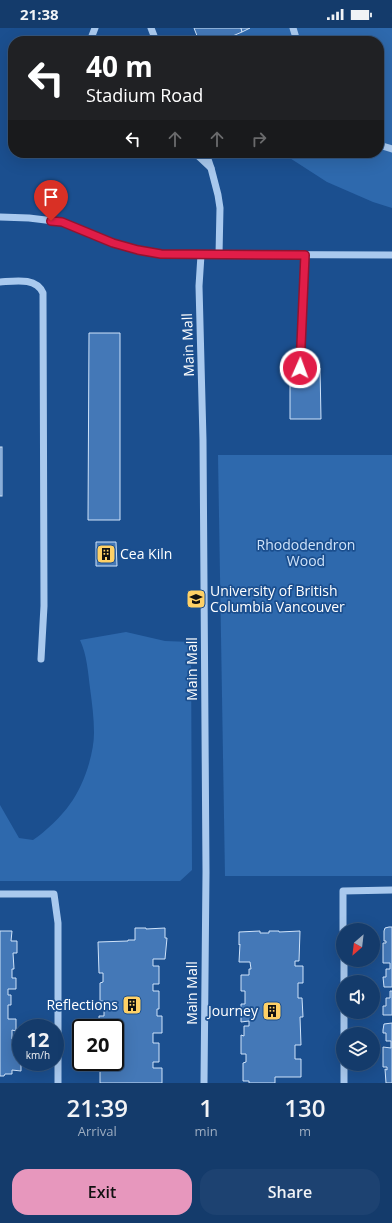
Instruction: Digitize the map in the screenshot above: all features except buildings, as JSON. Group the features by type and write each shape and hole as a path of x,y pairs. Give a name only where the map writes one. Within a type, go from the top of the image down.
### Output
{"street":[{"path":"200,158 211,168"},
{"path":"208,158 220,208 219,255"},
{"path":"0,217 29,218 62,222 113,243 138,250 161,254 392,255"},
{"name":"Main Mall","path":"200,255 199,286 203,440 206,864 204,1083"},
{"path":"300,368 305,255"},
{"path":"0,282 28,281 35,283 41,288 43,293 44,606 41,659"},
{"path":"343,923 343,891 392,890"},
{"path":"0,894 54,894 58,923 58,1083"},
{"path":"344,1071 344,1083"}],"green space":[{"path":"194,28 392,28 392,208 373,202 327,182 290,158 384,158 384,36 197,36"},
{"name":"Rhododendron Wood","path":"218,455 392,455 392,876 225,876"},
{"path":"126,632 165,641 191,642 192,870 180,881 0,881 0,805 19,838 33,840 53,824 75,797 90,761 94,742 94,722 87,664 80,640"}],"place":[{"name":"Cea Kiln","path":"106,554"},
{"name":"University of British Columbia Vancouver","path":"196,599"},
{"name":"Reflections","path":"132,1005"},
{"name":"Journey","path":"272,1011"}],"route":[{"path":"51,221 62,222 113,243 138,250 161,254 305,255 300,368"}]}
